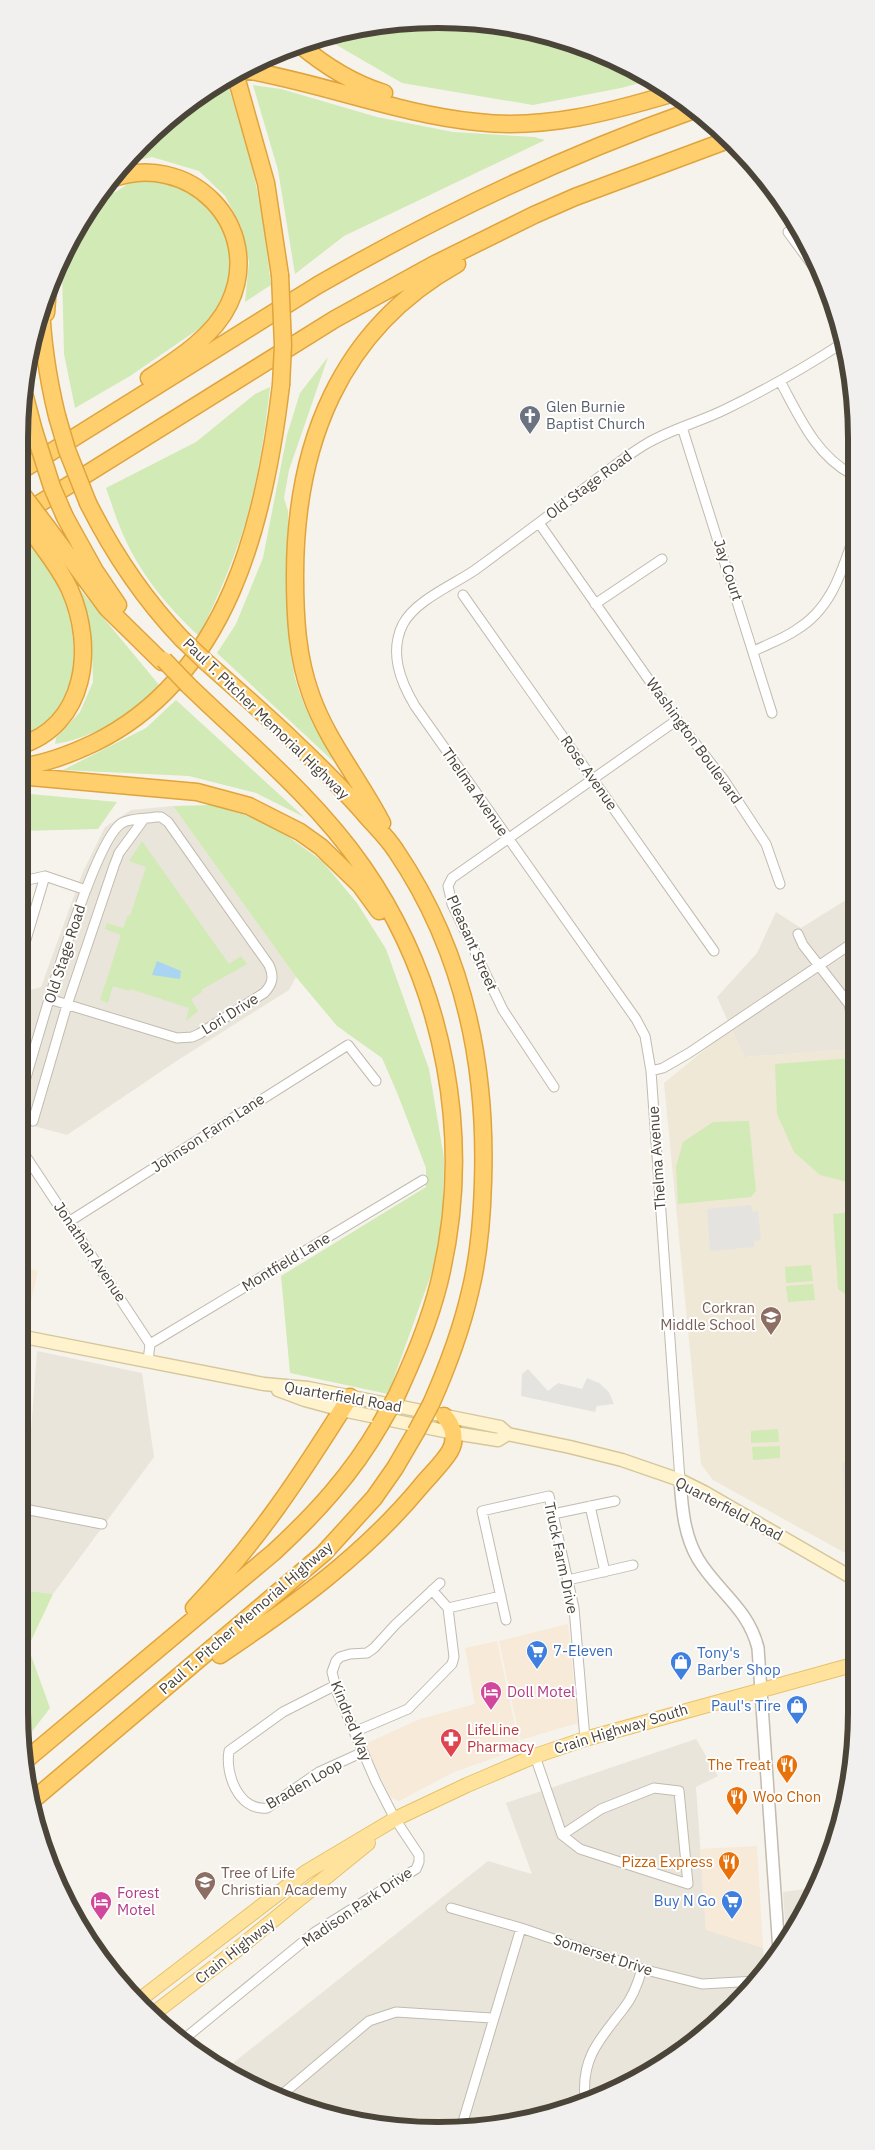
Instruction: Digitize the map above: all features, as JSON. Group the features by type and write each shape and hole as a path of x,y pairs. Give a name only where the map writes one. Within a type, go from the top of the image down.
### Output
{"highway":[{"path":"306,49 333,70 365,87 477,122"},
{"path":"252,72 420,112 477,122 514,123 566,120 593,116 663,96"},
{"path":"28,765 56,758 107,737 157,701 204,645 221,616 252,535 272,453 281,385 283,345 280,275 266,182 236,80"},
{"path":"28,466 368,256 519,180 634,132 687,112"},
{"path":"28,509 335,319 385,291 482,240 575,198 721,142"},
{"path":"28,461 187,352 218,322 229,306 235,291 238,265 236,241 220,208 206,194 189,183 173,176 154,172 130,173 122,176"},
{"path":"395,850 320,717 304,674 296,622 295,556 303,484 310,455 329,399 342,374 355,353 385,317 424,284 575,198"},
{"path":"46,315 47,365"},
{"name":"Paul T. Pitcher Memorial Highway","path":"36,1797 324,1553 374,1498 395,1468 416,1432 450,1362 471,1290 479,1246 484,1170 483,1108 478,1060 459,984 429,910 395,850 316,762 182,639 163,619 131,578 102,531 88,503 67,450 57,416 47,365 42,327"},
{"name":"Paul T. Pitcher Memorial Highway","path":"28,407 52,487 65,517 80,546 110,594 163,661 319,812 362,866 398,926 426,993 446,1065 452,1111 454,1165 448,1239 429,1319 414,1360 396,1397 350,1472 302,1527 274,1552 30,1756"},
{"path":"28,520 143,439"},
{"path":"28,507 70,590 81,628 83,668 79,686 71,705 58,722 42,735 28,742"},
{"path":"28,522 41,532 108,608 163,661"},
{"path":"28,777 197,792 257,809 300,832 321,847 360,885 390,930 420,996 442,1066 452,1111"},
{"path":"80,1713 181,1620 241,1556 288,1494 346,1403"},
{"path":"145,1705 295,1604 352,1557 411,1498 451,1450 454,1433 444,1416"}],"main road":[{"name":"Quarterfield Road","path":"28,1338 264,1384 305,1400 346,1403 444,1416 500,1427 508,1434 608,1456 680,1480 728,1505 848,1575"},
{"name":"Quarterfield Road","path":"346,1403 454,1433 498,1440 508,1434"},
{"name":"Crain Highway South","path":"395,1820 467,1784 535,1756 585,1739 848,1666"},
{"name":"Crain Highway","path":"143,1997 306,1872 395,1820"},
{"name":"Crain Highway","path":"157,2011 249,1940 395,1820"}],"street":[{"path":"788,232 804,253"},
{"name":"Old Stage Road","path":"401,681 396,661 397,644 403,624 422,603 475,570 630,454 661,436 724,410 780,381 837,346"},
{"path":"780,381 814,442 839,468 848,472"},
{"name":"Jay Court","path":"682,427 772,712"},
{"name":"Washington Boulevard","path":"539,523 677,720 724,780 766,844 780,884"},
{"path":"754,651 797,630 821,610 837,585 848,553"},
{"path":"595,604 662,559"},
{"name":"Rose Avenue","path":"463,595 714,952"},
{"name":"Thelma Avenue","path":"401,681 421,716 641,1026 647,1041 651,1071 680,1480 685,1526 691,1544 703,1567 737,1606 755,1635 760,1661 777,1941"},
{"name":"Pleasant Street","path":"554,1087 503,1010 449,894 448,886 452,878 509,840 593,778 677,720"},
{"name":"Lori Drive","path":"49,999 177,1038 187,1038 199,1034 264,993 271,984 273,978 269,965 168,822 161,817 133,820"},
{"path":"33,1122 67,1005 114,866 119,853 144,819"},
{"name":"Old Stage Road","path":"28,1066 86,890 106,842 122,823 133,820"},
{"path":"28,880 45,876 86,890"},
{"path":"28,932 45,876"},
{"path":"798,934 803,946 848,1003"},
{"path":"651,1071 663,1068 689,1053 848,946"},
{"name":"Johnson Farm Lane","path":"70,1221 348,1045 376,1081"},
{"name":"Jonathan Avenue","path":"28,1159 150,1344"},
{"name":"Montfield Lane","path":"150,1344 423,1180"},
{"path":"148,1361 150,1344"},
{"name":"Truck Farm Drive","path":"506,1620 482,1511 550,1496 574,1608 585,1739"},
{"path":"553,1514 615,1501"},
{"path":"590,1506 605,1572"},
{"path":"28,1510 102,1524"},
{"path":"568,1580 633,1566"},
{"name":"Kindred Way","path":"395,1820 334,1686 332,1672 336,1661 344,1655 370,1651 440,1583"},
{"path":"354,1732 408,1709 452,1664 454,1657 448,1608 432,1590"},
{"path":"448,1608 501,1596"},
{"name":"Braden Loop","path":"334,1686 283,1712 229,1751 227,1762 229,1775 238,1792 250,1805 259,1809 267,1808 319,1772 363,1752"},
{"path":"535,1756 562,1834 580,1849 688,1884 679,1791 654,1788 601,1810 562,1834"},
{"name":"Madison Park Drive","path":"187,2037 315,1932 416,1869 419,1855 395,1820"},
{"name":"Somerset Drive","path":"451,1908 521,1928 642,1969 702,1984 747,1982"},
{"path":"463,2122 492,2018 521,1928"},
{"path":"585,2095 590,2055 612,2022 625,2007 638,1984 642,1969"},
{"path":"285,2092 369,2021 396,2012 492,2018"}],"shaded area":[{"path":"173,806 296,977 289,990 178,1060 67,1135 28,1124 28,991 41,987 82,874 105,827 131,810"},
{"path":"848,899 848,1049 744,1057 717,997 757,953 776,912 801,928"},
{"name":"Corkran Middle School","path":"731,1028 744,1057 848,1049 848,1555 713,1480 701,1464 664,1083"},
{"path":"751,1205 752,1212 758,1211 761,1240 754,1241 754,1247 710,1251 707,1209"},
{"path":"28,1269 38,1271 28,1315"},
{"path":"37,1351 142,1373 154,1457 53,1594 29,1591 28,1594 28,1439 31,1431"},
{"path":"528,1369 548,1391 558,1383 582,1389 587,1378 599,1383 609,1392 614,1404 597,1406 595,1412 521,1396 522,1374"},
{"path":"842,1462 848,1462 848,1541"},
{"path":"568,1624 578,1723 520,1740 499,1641"},
{"path":"497,1641 520,1749 454,1772 399,1801 390,1797 365,1744 420,1719 475,1704 465,1648"},
{"path":"696,1739 718,1776 696,1787 706,1929 763,1948 764,1960 746,1983 708,2021 687,2038 642,2068 569,2101 517,2115 464,2122 411,2122 358,2115 306,2101 256,2080 229,2066 488,1861 532,1874 506,1803"},
{"path":"757,1846 763,1948 706,1930 700,1849"},
{"path":"807,1889 786,1929 783,1892"}],"green space":[{"path":"411,28 464,28 491,31 544,41 569,49 619,70 642,82 533,105 402,83 330,41 358,35"},
{"path":"228,85 251,159 263,222 271,285 245,302 249,262 241,226 225,196 199,171 152,157 135,161 167,129 188,112"},
{"path":"253,85 281,89 377,117 453,132 534,137 545,140 344,236 295,274 278,170"},
{"path":"147,179 163,181 196,194 220,221 232,252 230,283 225,301 200,328 130,376 75,408 64,354 62,274 82,232 104,199 131,182"},
{"path":"328,357 289,470 284,498 288,511 287,574 291,657 298,689 333,761 217,653 236,624 263,558 287,435 300,393"},
{"path":"270,387 261,454 243,530 230,566 199,636 165,601 136,561 122,532 106,488 196,442 255,394"},
{"path":"28,543 49,571 63,596 71,625 74,657 73,673 65,700 47,721 28,732"},
{"path":"77,586 160,686 111,723 85,736 55,744 56,738 80,712 93,682 92,643"},
{"path":"176,700 304,817 256,793 189,776 63,770 146,728"},
{"path":"28,794 117,802 98,829 28,831"},
{"path":"212,805 251,817 286,835 322,861 357,903 386,949 429,1069 444,1158 443,1216 432,1272 388,1394 290,1373 281,1276 426,1187 426,1168 382,1058 337,1026 296,977 173,806"},
{"path":"142,841 229,964 241,956 247,964 201,990 202,992 191,999 198,1011 186,1021 189,1008 130,989 129,991 113,986 108,1003 100,1000 121,935 105,929 107,923 123,928 128,915 130,916 146,867 129,861"},
{"path":"848,1058 848,1182 820,1175 794,1152 777,1114 775,1064"},
{"path":"749,1121 756,1191 751,1197 678,1204 676,1167 683,1142 713,1122"},
{"path":"848,1213 848,1294 838,1289 833,1214"},
{"path":"811,1265 813,1281 786,1283 785,1267"},
{"path":"813,1284 815,1300 788,1302 786,1286"},
{"path":"778,1429 779,1442 751,1443 751,1431"},
{"path":"780,1446 780,1458 753,1460 752,1447"},
{"path":"29,1591 53,1594 28,1647"},
{"path":"28,1647 50,1708 28,1737"}],"water":[{"path":"157,961 181,971 180,979 152,975"}],"place":[{"name":"Glen Burnie Baptist Church","path":"530,435"},
{"name":"Corkran Middle School","path":"771,1336"},
{"name":"7-Eleven","path":"537,1670"},
{"name":"Tony's Barber Shop","path":"681,1681"},
{"name":"Doll Motel","path":"491,1711"},
{"name":"Paul's Tire","path":"797,1725"},
{"name":"LifeLine Pharmacy","path":"451,1758"},
{"name":"The Treat","path":"787,1784"},
{"name":"Woo Chon","path":"737,1816"},
{"name":"Pizza Express","path":"729,1881"},
{"name":"Tree of Life Christian Academy","path":"205,1901"},
{"name":"Buy N Go","path":"732,1920"},
{"name":"Forest Motel","path":"101,1921"}]}
